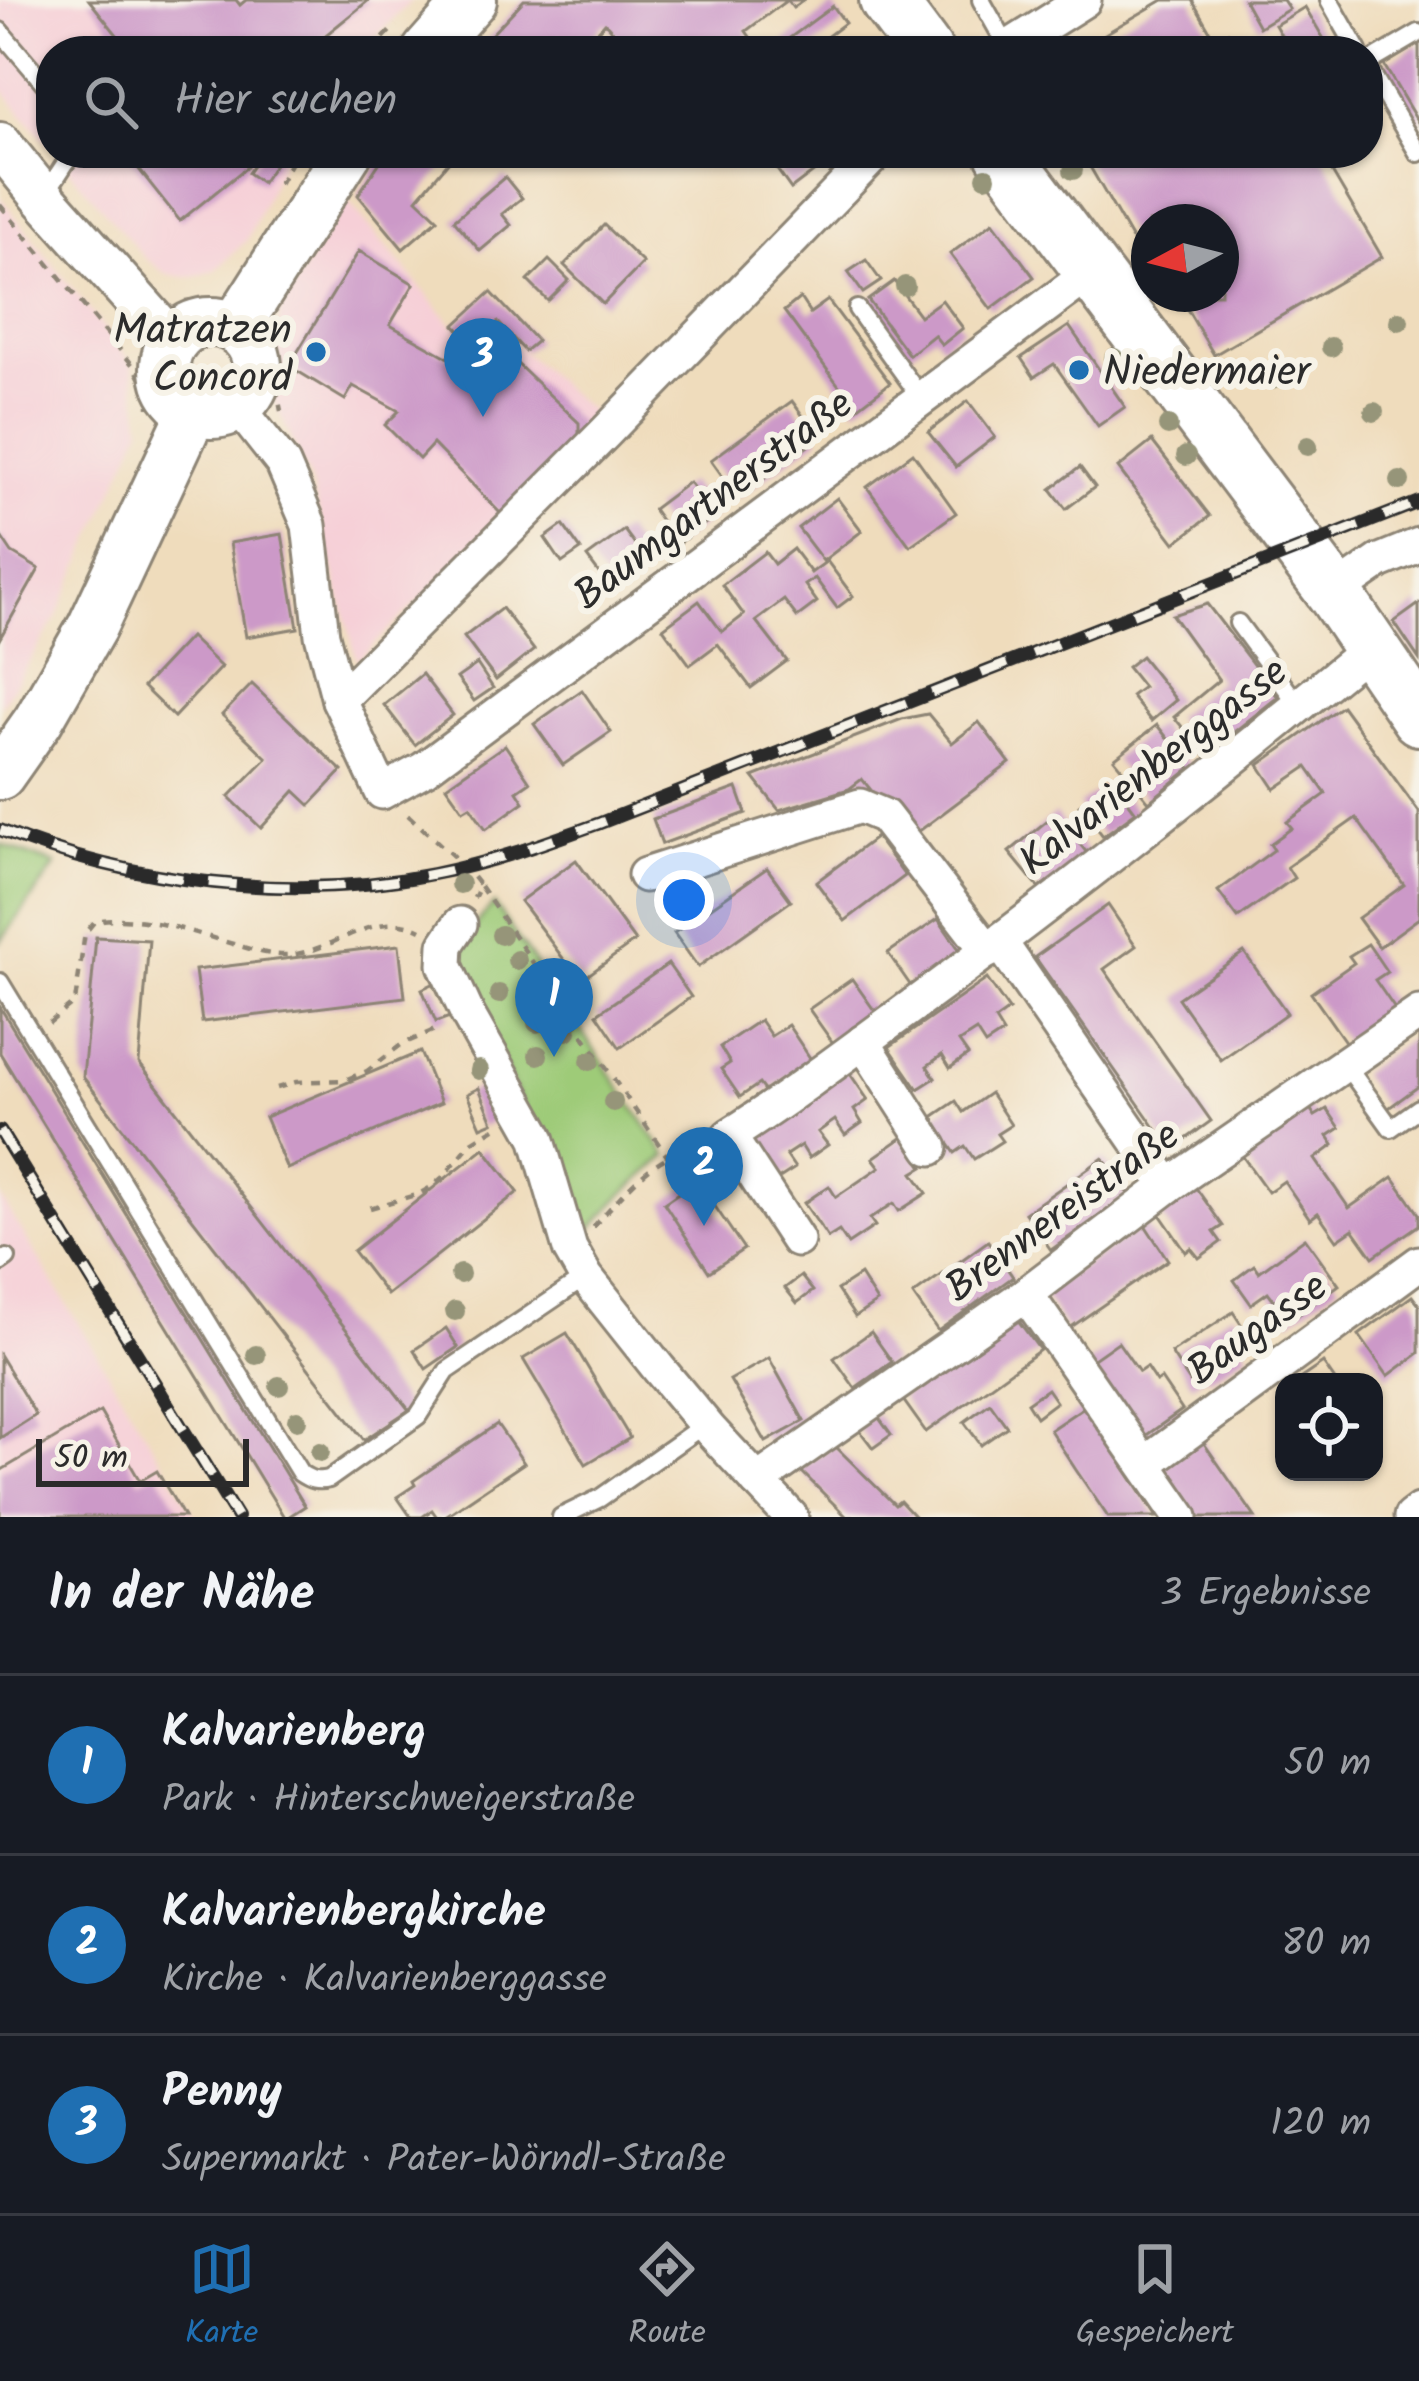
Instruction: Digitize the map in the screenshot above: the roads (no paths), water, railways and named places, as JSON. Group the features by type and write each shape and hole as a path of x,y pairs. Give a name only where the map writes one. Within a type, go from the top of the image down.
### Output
{"main road":[{"path":"440,36 472,0"},
{"path":"887,0 914,36"},
{"path":"235,328 337,168"},
{"path":"1014,168 1334,593 1419,718"},
{"path":"216,322 235,328 245,336 258,362 251,393 215,409 179,403 165,368 173,342 197,324 216,322"},
{"path":"0,775 38,721 215,409"}],"street":[{"path":"1027,36 1084,0"},
{"path":"0,144 43,197 122,317 173,342"},
{"path":"339,700 861,168"},
{"name":"Baumgartnerstraße","path":"339,700 382,791 424,769 1093,271"},
{"path":"215,409 284,464 309,525 322,634 339,700"},
{"path":"1334,593 1379,561 1419,545"},
{"name":"Kalvarienberggasse","path":"796,1240 729,1136 791,1096 1139,836 1370,648"},
{"path":"645,874 860,806 884,816 994,946 1168,1186"},
{"path":"453,935 445,964 468,1016 525,1113 578,1263 705,1424 791,1517"},
{"name":"Brennereistraße","path":"757,1481 1026,1294 1168,1186 1419,1013"},
{"path":"863,1042 931,1148"},
{"name":"Baugasse","path":"1146,1463 1419,1263"},
{"path":"1026,1294 1181,1517"},
{"path":"1411,1517 1419,1511"}],"lane":[{"path":"980,0 998,36"},
{"path":"1329,0 1349,36"},
{"path":"0,31 36,73"},
{"path":"1383,55 1419,32"},
{"path":"1383,91 1418,153"},
{"path":"43,197 62,168"},
{"path":"856,309 922,399"},
{"path":"1238,623 1299,706"},
{"path":"0,982 300,1473 308,1479 329,1479 418,1416 447,1371 578,1263"},
{"path":"1345,1064 1391,1128 1419,1108"},
{"path":"561,1517 600,1498 705,1424"}],"railway":[{"path":"0,830 103,864 214,883 325,887 455,869 600,823 1419,502"},
{"path":"0,1131 237,1517"}],"place":[{"name":"Matratzen Concord","path":"316,352"},
{"name":"Niedermaier","path":"1079,370"},
{"name":"Penny","path":"483,417"},
{"name":"Kalvarienberg","path":"554,1057"},
{"name":"Kalvarienbergkirche","path":"704,1226"}]}
